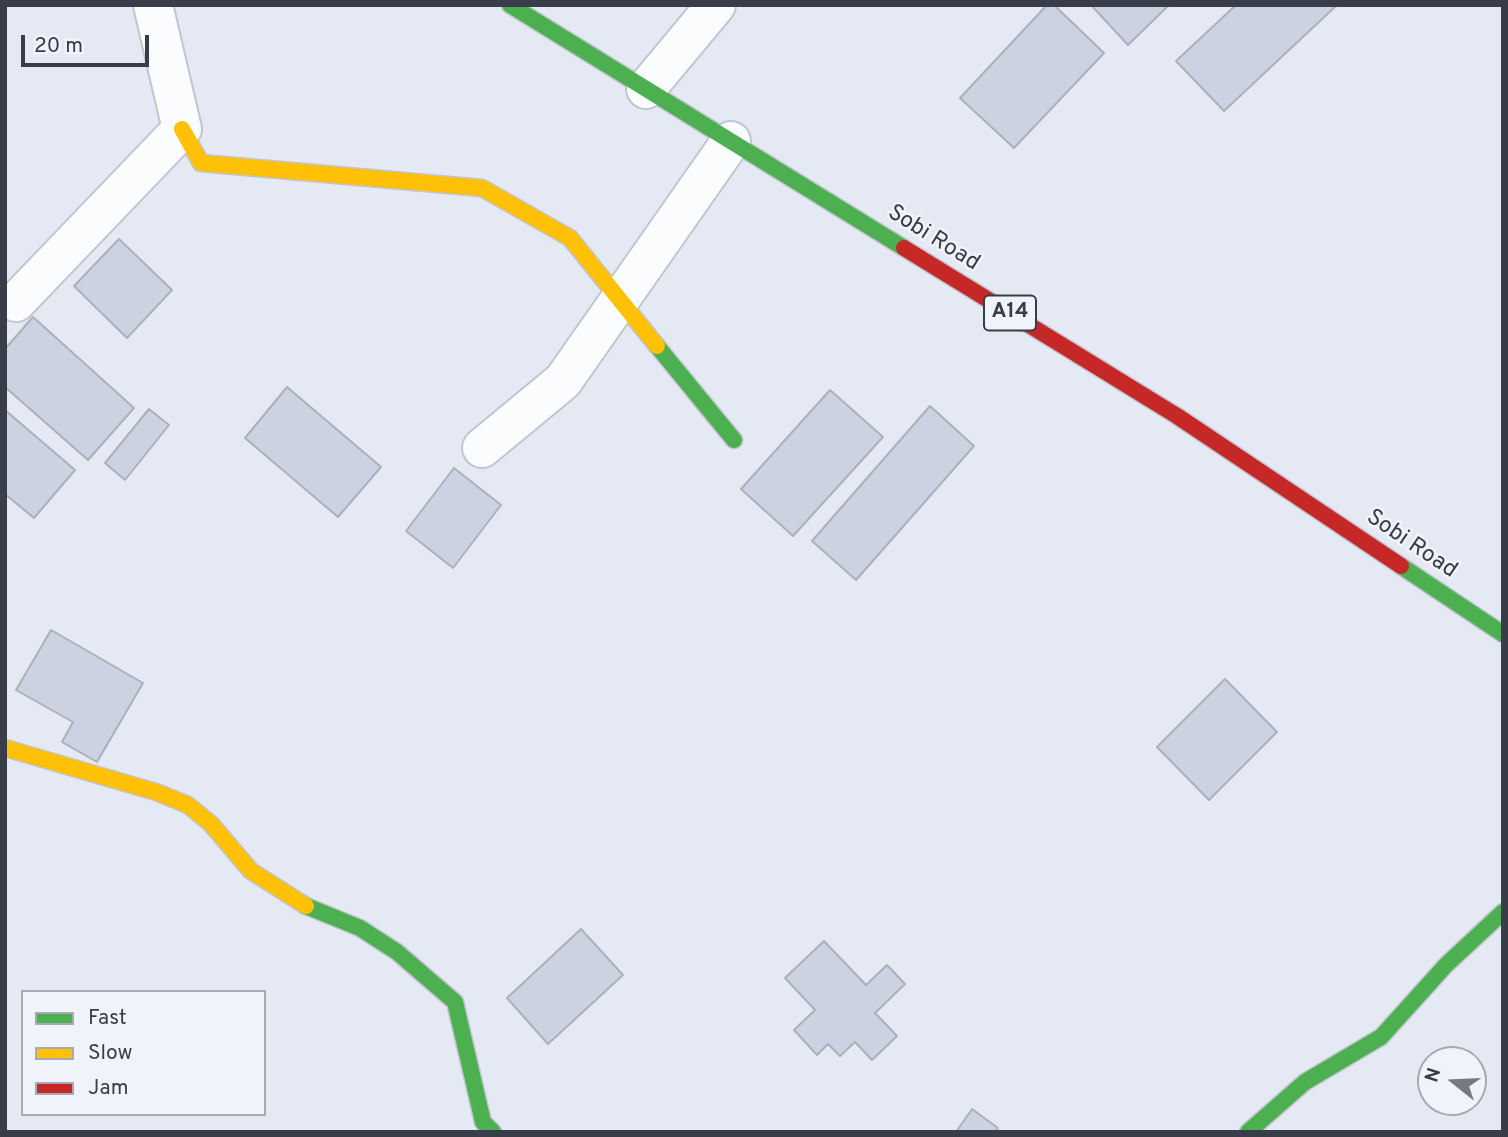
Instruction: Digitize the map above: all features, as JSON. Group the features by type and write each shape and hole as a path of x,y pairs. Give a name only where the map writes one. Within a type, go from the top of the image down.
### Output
{"main road":[{"name":"Sobi Road","path":"510,5 1177,416 1503,634"},
{"path":"182,128 201,163 482,187 570,237 734,440"},
{"path":"5,748 156,792 188,805 211,824 251,871 309,908 360,928 397,952 455,1002 483,1122 493,1132"},
{"path":"1248,1132 1305,1082 1381,1037 1446,965 1503,912"}],"street":[{"path":"16,302 182,128 153,5"},
{"path":"646,89 716,5"},
{"path":"482,448 563,381 731,141"}],"building":[{"path":"1047,5 1054,5 1104,53 1014,148 960,98"},
{"path":"1091,5 1169,5 1128,45"},
{"path":"1236,5 1337,5 1224,111 1176,61"},
{"path":"119,239 172,290 127,338 74,286"},
{"path":"33,317 134,408 88,460 5,387 5,349"},
{"path":"287,387 381,467 338,517 245,438"},
{"path":"830,390 883,437 793,536 741,489"},
{"path":"930,406 974,446 856,580 812,541"},
{"path":"149,409 169,425 125,480 105,463"},
{"path":"5,410 75,470 34,518 5,494"},
{"path":"454,468 501,505 453,568 406,531"},
{"path":"51,630 143,683 97,762 62,742 73,722 16,690"},
{"path":"1225,679 1277,732 1209,800 1157,747"},
{"path":"581,929 623,975 548,1044 507,998"},
{"path":"824,941 866,985 887,965 905,984 875,1013 897,1036 872,1060 855,1042 840,1056 828,1044 817,1055 794,1030 815,1010 785,978"},
{"path":"972,1109 998,1128 996,1132 956,1132"}],"traffic: fast":[{"path":"510,5 904,248"},
{"path":"657,346 734,440"},
{"path":"1401,566 1503,634"},
{"path":"306,906 360,928 397,952 455,1002 483,1122 493,1132"},
{"path":"1248,1132 1305,1082 1381,1037 1446,965 1503,912"}],"traffic: slow":[{"path":"182,129 201,163 482,188 570,238 657,346"},
{"path":"5,748 156,792 188,805 211,824 251,871 306,906"}],"traffic: jam":[{"path":"904,248 1177,416 1401,566"}]}
